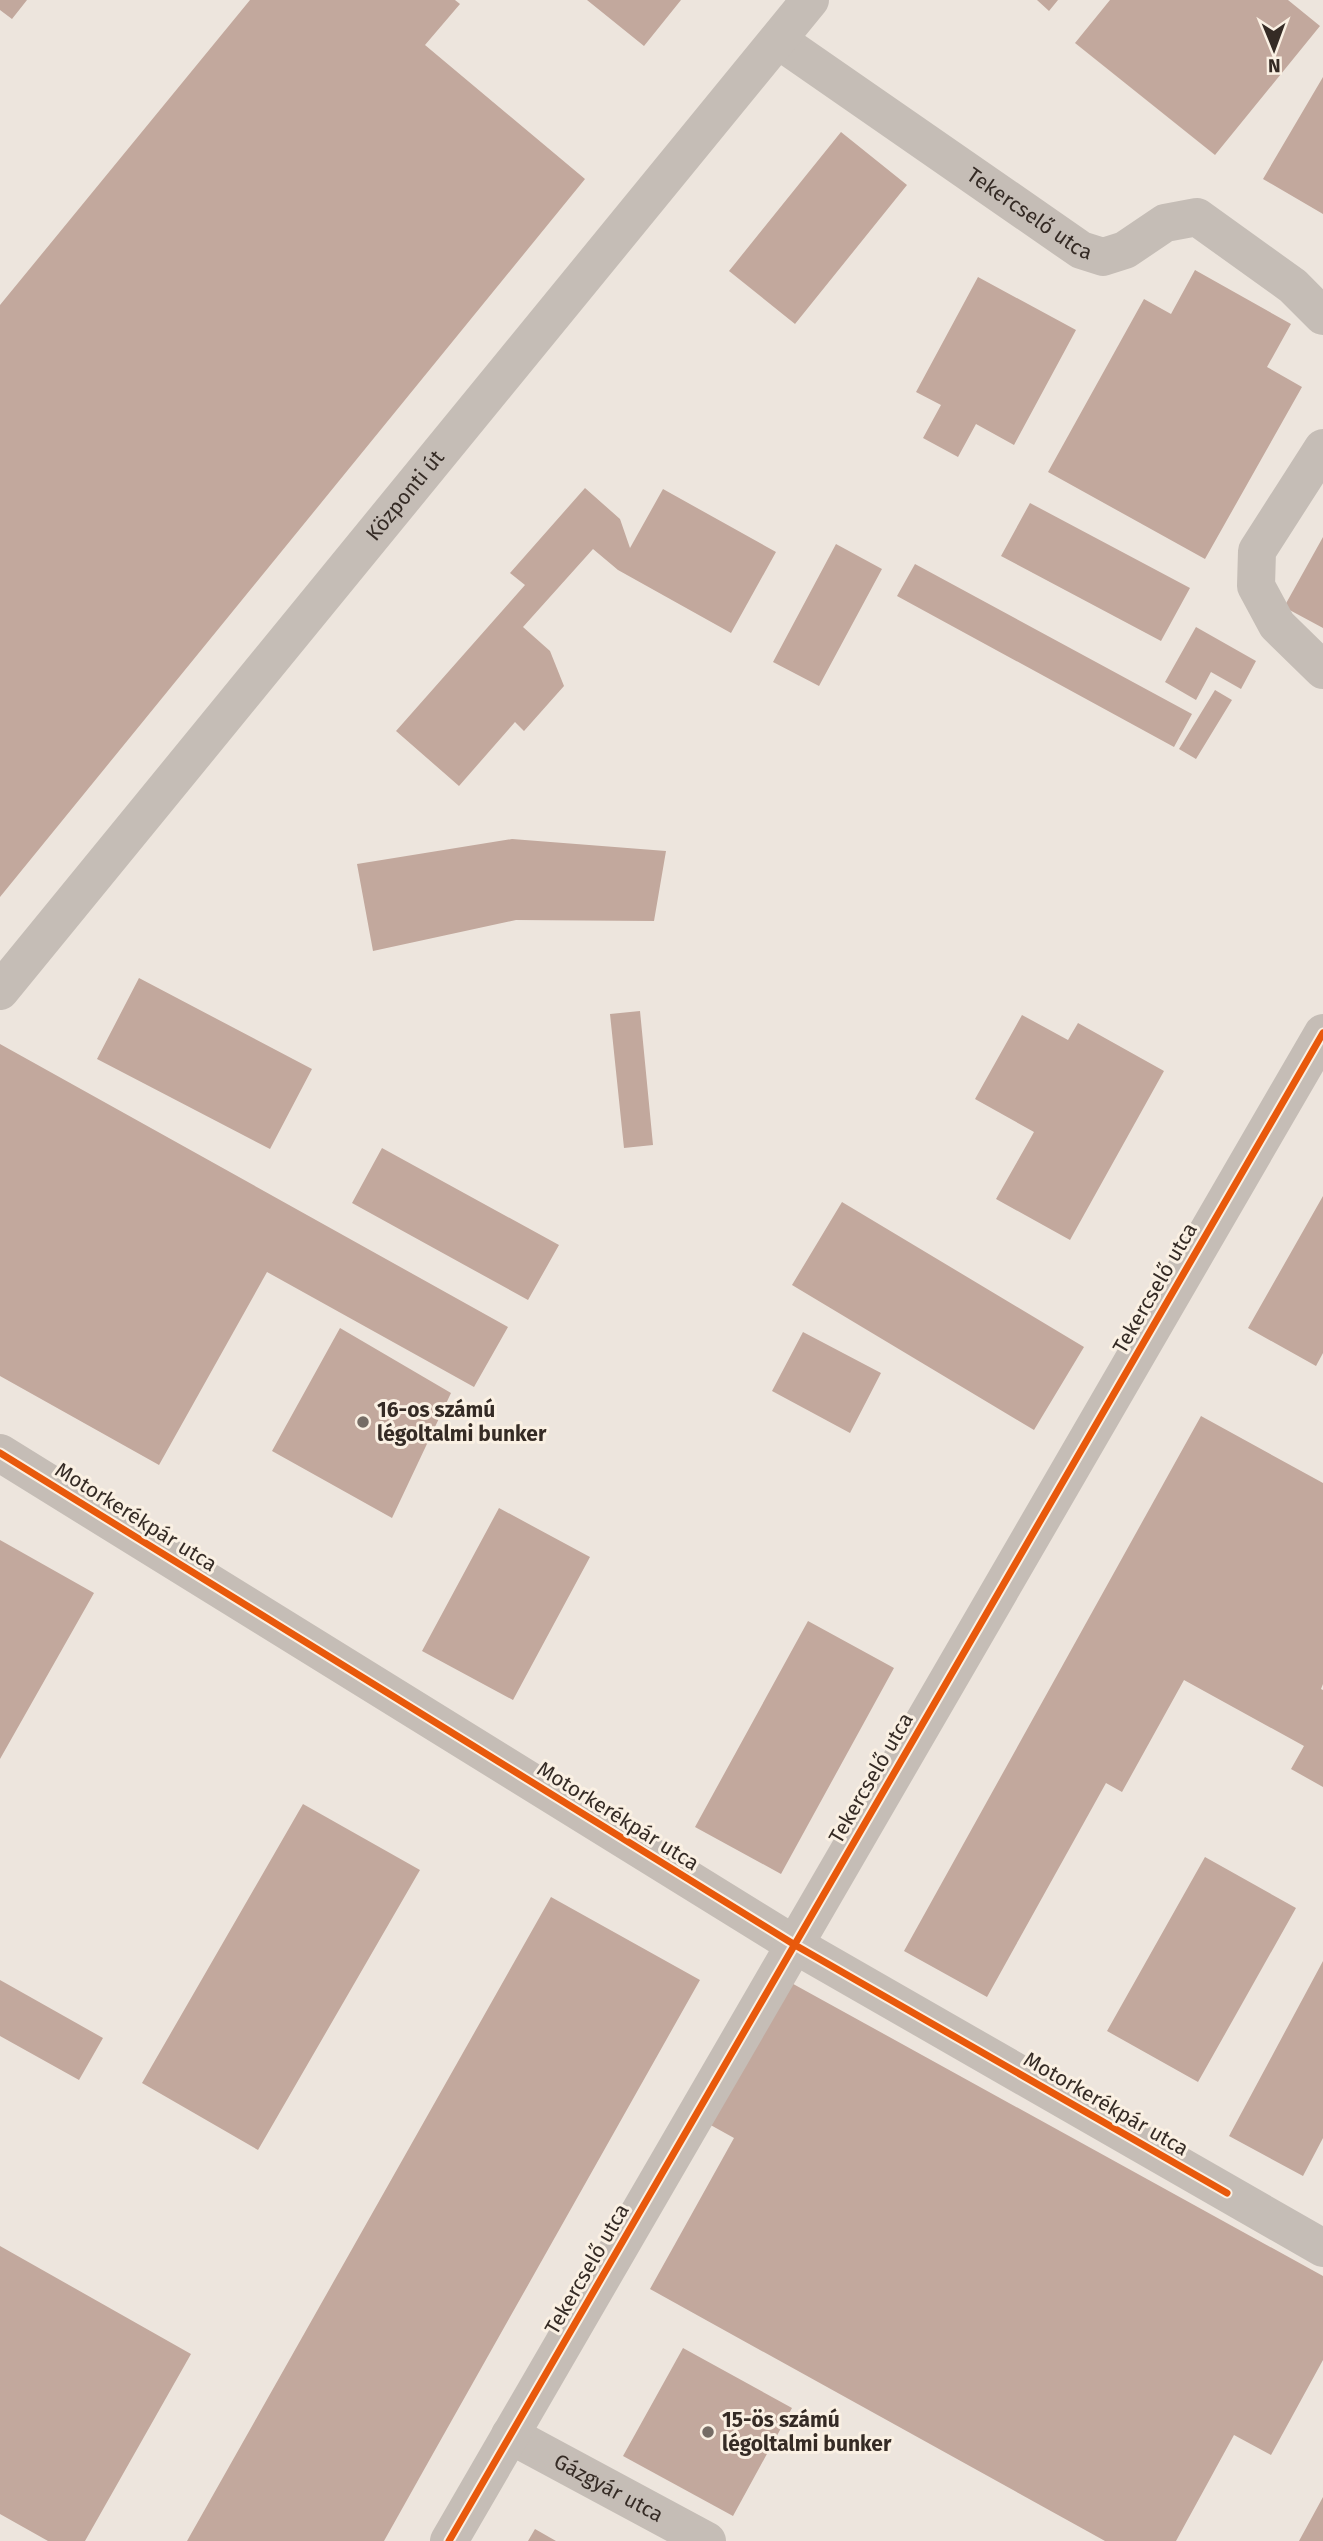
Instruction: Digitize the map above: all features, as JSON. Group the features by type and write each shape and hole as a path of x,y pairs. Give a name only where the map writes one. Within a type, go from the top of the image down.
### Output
{"street":[{"name":"Központi út","path":"0,991 810,0"},
{"name":"Tekercselő utca","path":"778,40 1081,250 1103,257 1125,250 1164,223 1197,217 1293,286 1323,316"},
{"path":"1323,448 1257,551 1256,586 1277,625 1323,670"},
{"name":"Tekercselő utca","path":"449,2541 1323,1033"},
{"name":"Motorkerékpár utca","path":"0,1453 795,1945 1323,2248"},
{"name":"Gázgyár utca","path":"510,2435 707,2541"}],"building":[{"path":"0,0 27,0 12,19 0,10"},
{"path":"250,0 455,0 460,4 425,45 585,179 0,897 0,305"},
{"path":"587,0 681,0 644,46"},
{"path":"1037,0 1058,0 1049,11"},
{"path":"1110,0 1288,0 1320,26 1215,155 1075,43"},
{"path":"1323,77 1323,214 1263,179"},
{"path":"841,132 907,185 795,324 729,271"},
{"path":"1195,270 1291,324 1267,367 1302,387 1205,559 1048,472 1144,299 1171,314"},
{"path":"978,277 1076,330 1014,445 976,424 958,457 923,438 941,405 916,392"},
{"path":"585,488 620,519 630,548 663,489 776,552 731,633 618,570 593,549 523,627 550,651 564,686 524,731 515,722 459,786 396,731 525,585 510,573"},
{"path":"1030,503 1190,588 1161,641 1001,556"},
{"path":"1323,537 1323,628 1284,607"},
{"path":"836,544 882,569 819,686 773,662"},
{"path":"915,564 1192,714 1174,747 897,596"},
{"path":"1196,627 1256,661 1241,689 1211,672 1196,700 1165,682"},
{"path":"1215,690 1232,700 1196,759 1179,749"},
{"path":"512,839 666,851 654,921 516,920 373,951 357,864"},
{"path":"139,978 312,1069 270,1149 97,1059"},
{"path":"640,1011 653,1145 624,1148 610,1014"},
{"path":"1022,1015 1068,1040 1078,1023 1164,1071 1070,1240 996,1199 1034,1132 975,1099"},
{"path":"0,1044 508,1327 474,1387 267,1272 159,1465 0,1376"},
{"path":"382,1148 559,1245 528,1300 352,1203"},
{"path":"1323,1196 1323,1353 1316,1366 1248,1328"},
{"path":"842,1202 1084,1347 1034,1430 792,1285"},
{"name":"16-os számú légoltalmi bunker","path":"340,1328 451,1393 392,1518 272,1451"},
{"path":"803,1332 881,1373 850,1433 772,1391"},
{"path":"1201,1416 1323,1483 1323,1787 1291,1769 1304,1746 1184,1680 1122,1792 1106,1783 987,1997 904,1951"},
{"path":"499,1508 590,1557 513,1700 422,1651"},
{"path":"0,1540 94,1593 0,1759"},
{"path":"808,1621 894,1668 781,1874 695,1827"},
{"path":"303,1804 420,1870 258,2150 142,2083"},
{"path":"1205,1857 1296,1908 1198,2082 1107,2031"},
{"path":"551,1897 700,1980 384,2541 187,2541"},
{"path":"1323,1961 1323,2138 1303,2176 1229,2136"},
{"path":"0,1980 103,2038 79,2080 0,2036"},
{"path":"786,1980 1323,2276 1323,2360 1271,2455 1234,2435 1176,2541 1105,2541 650,2289 734,2138 707,2123"},
{"path":"0,2246 191,2354 85,2541 48,2541 0,2514"},
{"name":"15-ös számú légoltalmi bunker","path":"683,2348 792,2408 733,2516 623,2456"},
{"path":"1323,2497 1323,2541 1299,2541"},
{"path":"535,2529 556,2541 528,2541"}],"cycle path":[{"path":"449,2541 1323,1033"},
{"path":"0,1453 795,1945 1227,2193"}],"place":[{"name":"16-os számú légoltalmi bunker","path":"363,1422"},
{"name":"15-ös számú légoltalmi bunker","path":"708,2432"}]}
